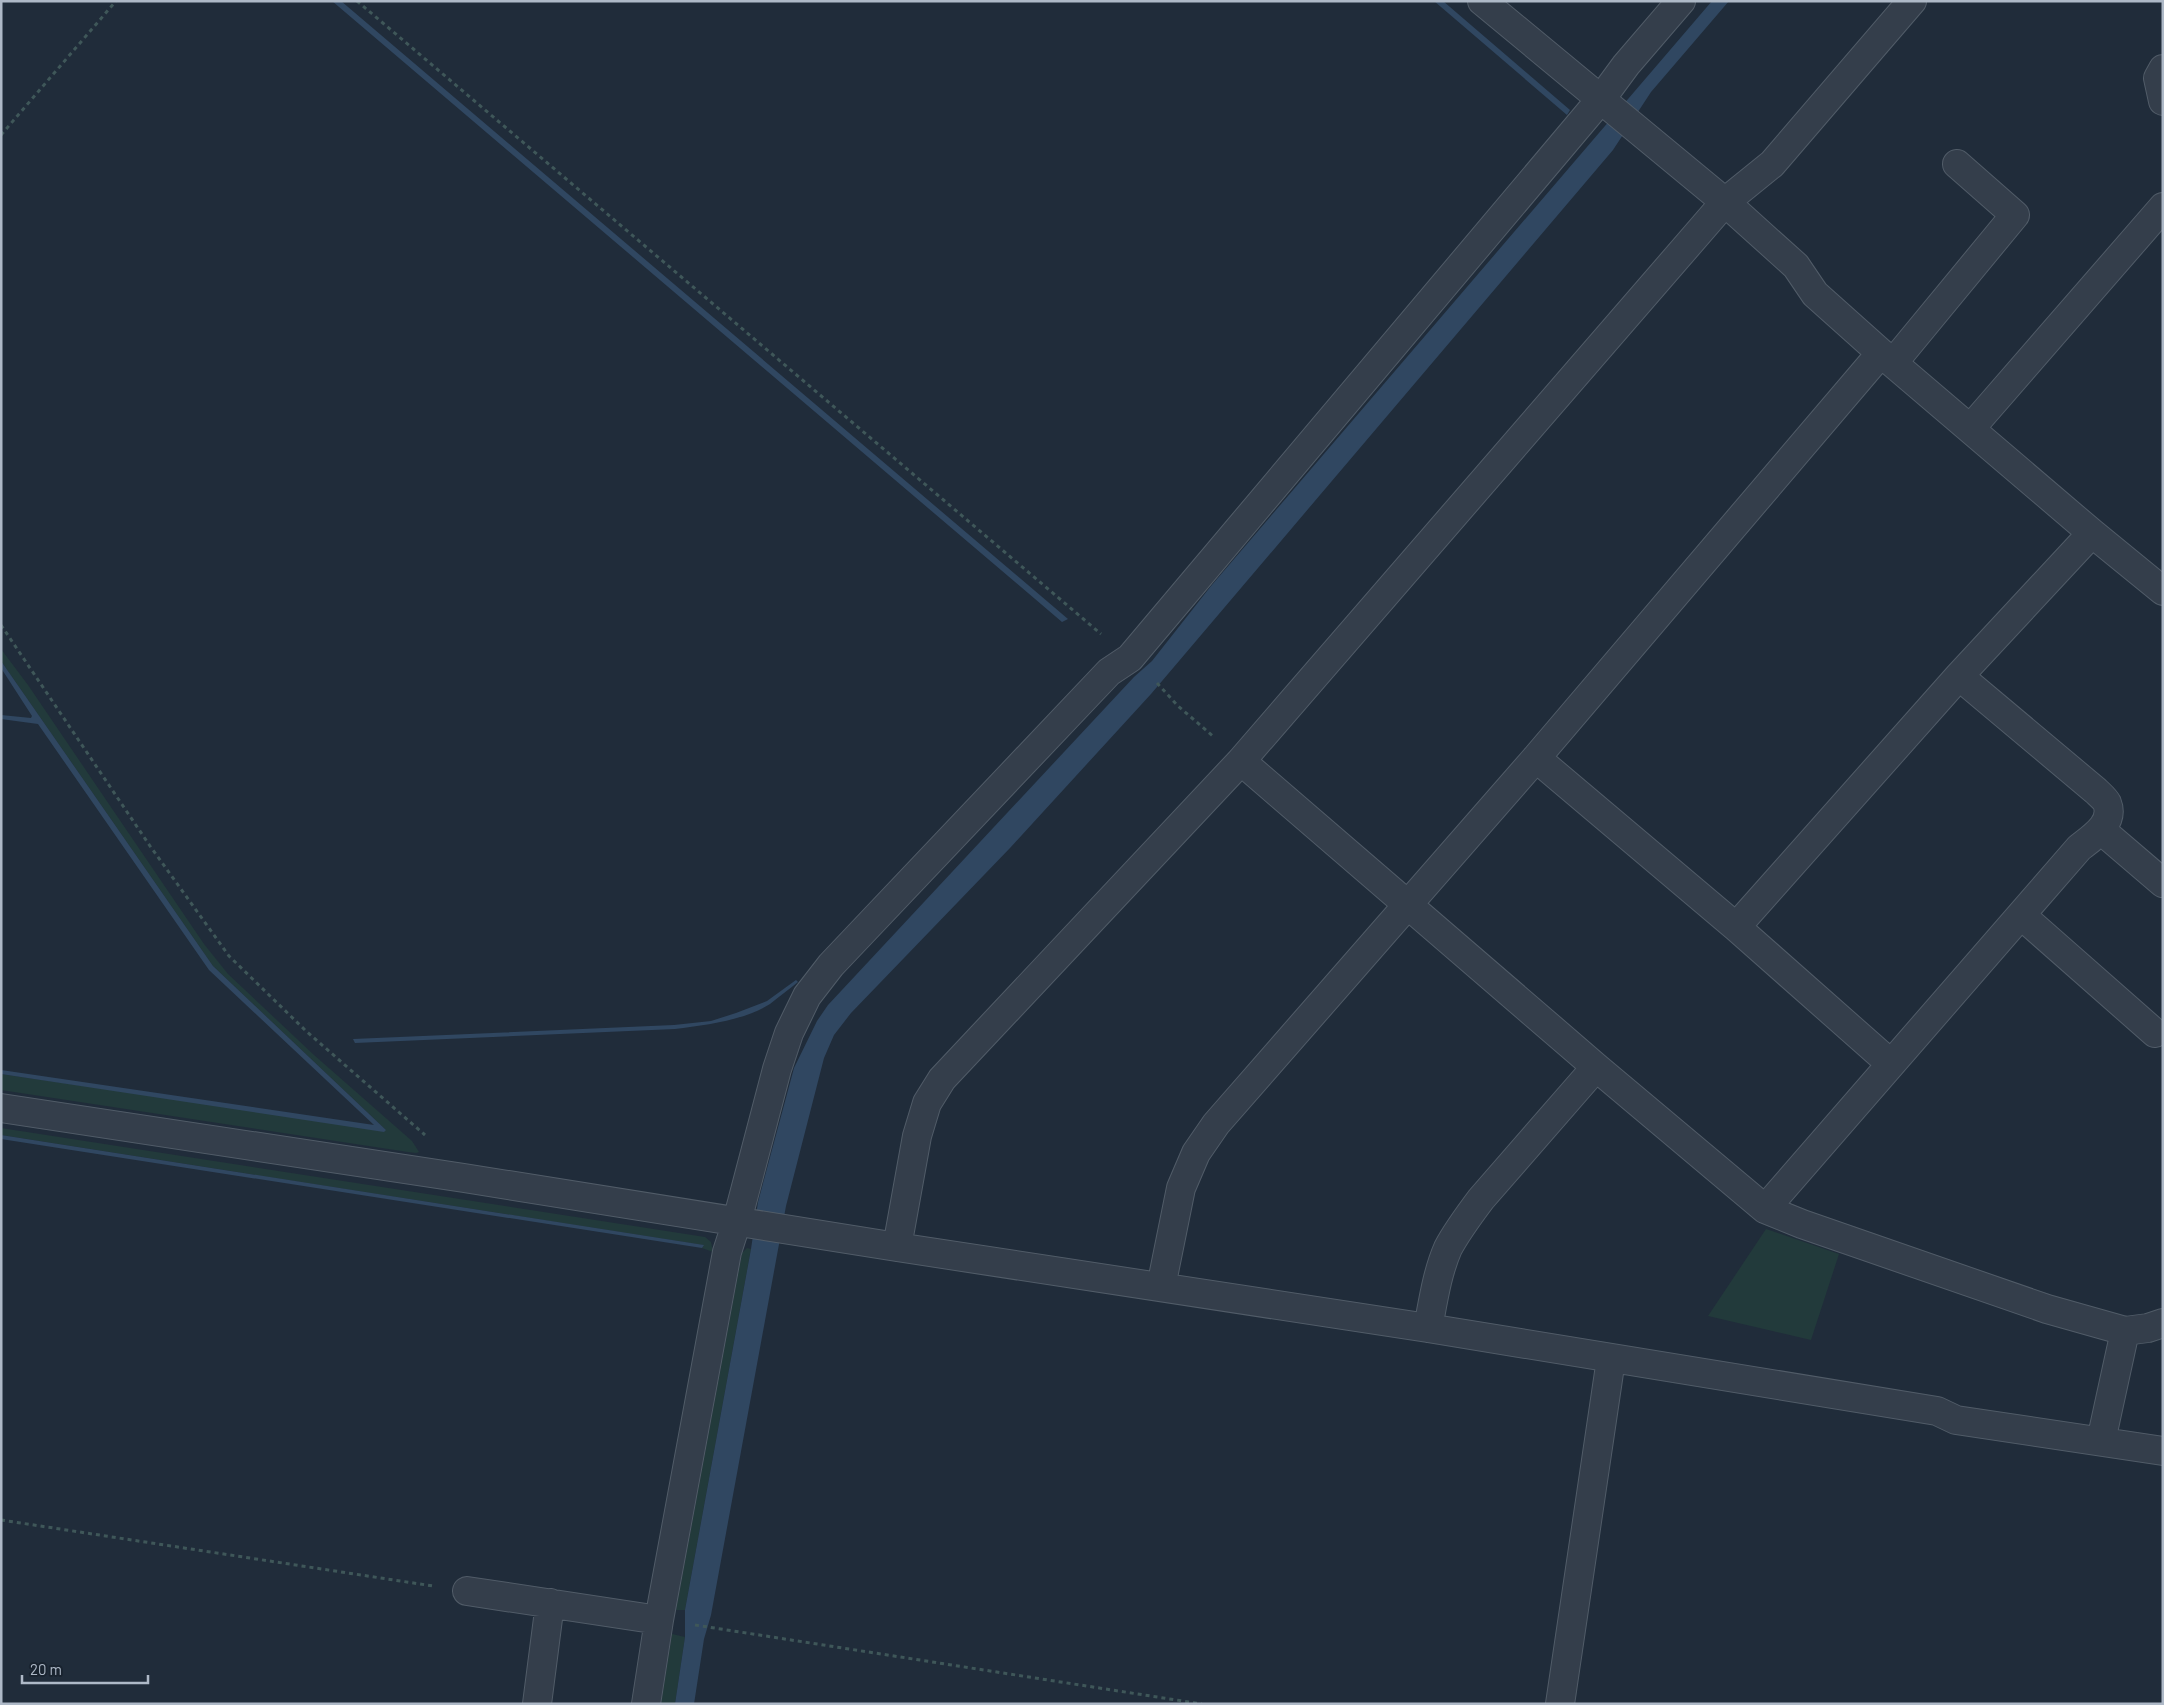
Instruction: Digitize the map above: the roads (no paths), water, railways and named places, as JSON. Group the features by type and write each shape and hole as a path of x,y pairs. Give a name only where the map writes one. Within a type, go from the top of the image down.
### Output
{"street":[{"path":"1482,1 1725,202 1796,266 1815,294 1887,358 2163,591"},
{"path":"646,1704 659,1620 727,1252 737,1221 777,1068 789,1033 806,996 831,965 1103,679 1130,658 1602,99 1626,65 1681,1"},
{"path":"897,1247 917,1136 927,1103 942,1079 1241,761 1725,202 1772,164 1912,1"},
{"path":"2163,69 2158,78 2163,100"},
{"path":"1161,1287 1181,1188 1196,1153 1216,1124 1407,904 2015,215 1957,164"},
{"path":"1970,429 2163,207"},
{"path":"1736,927 1959,676 2092,533"},
{"path":"1764,1209 2080,848 2101,830 2108,817 2106,802 2096,791 1959,676"},
{"path":"1536,758 1736,927 1891,1064"},
{"path":"1241,761 1764,1209 2047,1309 2125,1332 2163,1323"},
{"path":"2101,830 2163,883"},
{"path":"2021,915 2155,1032"},
{"path":"1428,1328 1436,1288 1448,1250 1463,1222 1596,1067"},
{"path":"1,1108 1428,1328 1937,1411 1956,1420 2163,1451"},
{"path":"2102,1442 2125,1332"},
{"path":"1560,1704 1611,1359"},
{"path":"467,1591 659,1620"},
{"path":"537,1704 550,1603"}],"water":[{"path":"332,1 341,1 1068,619 1062,622"},
{"path":"1434,1 1443,1 1570,110 1567,115"},
{"path":"1712,1 1729,1 1651,92 1613,150 1151,694 1010,848 851,1013 834,1035 824,1058 786,1206 711,1615 704,1639 694,1704 675,1704 685,1637 685,1610 758,1202 794,1068 817,1021 828,1005 1134,677 1152,661 1211,586"},
{"path":"1,661 213,966 386,1130 384,1132 1,1074 1,1070 374,1125 209,970 38,724 1,719 1,715 31,718 32,716 1,668"},
{"path":"796,980 798,982 770,1004 748,1015 711,1024 675,1029 355,1043 353,1039 674,1025 711,1021 767,1001"},
{"path":"1,1135 704,1245 702,1248 1,1139"}]}
